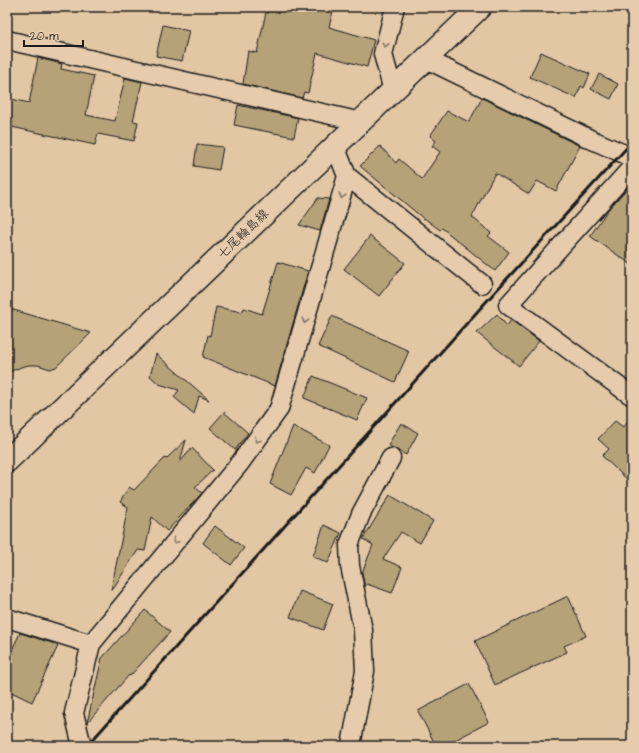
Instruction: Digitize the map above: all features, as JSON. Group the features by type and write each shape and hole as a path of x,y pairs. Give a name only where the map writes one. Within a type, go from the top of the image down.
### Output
{"main road":[{"name":"七尾輪島線","path":"7,461 480,7"}],"street":[{"path":"393,91 383,54 395,7"},
{"path":"7,40 361,122"},
{"path":"426,59 632,159"},
{"path":"335,146 347,176 482,284"},
{"path":"632,167 508,304 632,396"},
{"path":"82,746 74,713 91,644 240,463 279,409 347,176"},
{"path":"350,746 365,671 363,630 350,566 349,545 361,514 391,458"},
{"path":"7,618 91,644"}],"building":[{"path":"270,7 334,7 329,27 374,40 367,67 317,53 308,93 304,92 302,98 243,84 248,51 257,53 266,12 268,13"},
{"path":"163,25 189,31 182,61 156,56"},
{"path":"541,52 590,74 584,88 581,86 576,98 530,77"},
{"path":"38,58 62,64 61,69 94,76 86,115 115,121 125,78 142,82 133,121 138,122 134,141 98,134 95,145 7,126 7,98 29,103"},
{"path":"599,74 618,84 611,99 591,89"},
{"path":"482,98 580,146 556,191 537,181 529,194 495,173 472,217 491,233 488,236 509,252 495,271 442,228 440,230 424,219 360,166 380,146 396,163 399,159 422,179 440,152 432,146 436,141 430,136 447,111 469,122"},
{"path":"238,105 298,118 294,137 234,125"},
{"path":"197,144 223,147 219,170 194,166"},
{"path":"632,183 632,265 590,236 607,211"},
{"path":"318,198 329,199 320,231 299,225"},
{"path":"370,236 405,263 379,296 344,269"},
{"path":"278,262 308,271 275,386 203,357 208,335 210,336 216,307 242,312 244,308 262,314"},
{"path":"7,308 91,333 56,367 50,369 38,365 29,365 7,373"},
{"path":"497,314 507,326 511,320 539,341 519,366 477,333"},
{"path":"332,316 409,351 395,382 318,346"},
{"path":"156,354 209,400 199,396 194,414 174,397 179,390 159,384 150,376"},
{"path":"313,376 367,398 357,420 304,398"},
{"path":"224,412 248,433 235,450 210,428"},
{"path":"632,416 632,484 602,456 609,449 598,439 615,421 623,427"},
{"path":"401,423 418,433 406,455 388,445"},
{"path":"293,426 329,445 315,473 306,468 291,495 270,484"},
{"path":"186,440 180,462 192,448 213,470 195,487 202,493 167,531 152,517 145,551 138,550 111,590 128,507 120,502 129,487 134,490 165,458 166,459"},
{"path":"390,495 433,521 420,543 401,532 383,559 402,567 392,593 367,584 365,587 362,573 373,545 363,539"},
{"path":"324,525 341,533 328,563 313,556"},
{"path":"215,526 244,548 231,565 203,543"},
{"path":"300,591 333,604 323,630 290,617"},
{"path":"568,596 586,636 564,646 567,652 495,685 475,641"},
{"path":"145,610 170,632 130,676 129,675 87,723 102,658"},
{"path":"20,633 58,646 32,702 7,690 7,660"},
{"path":"469,684 489,722 444,746 436,746 418,711"}],"railway":[{"path":"87,746 494,293 632,142"}]}
